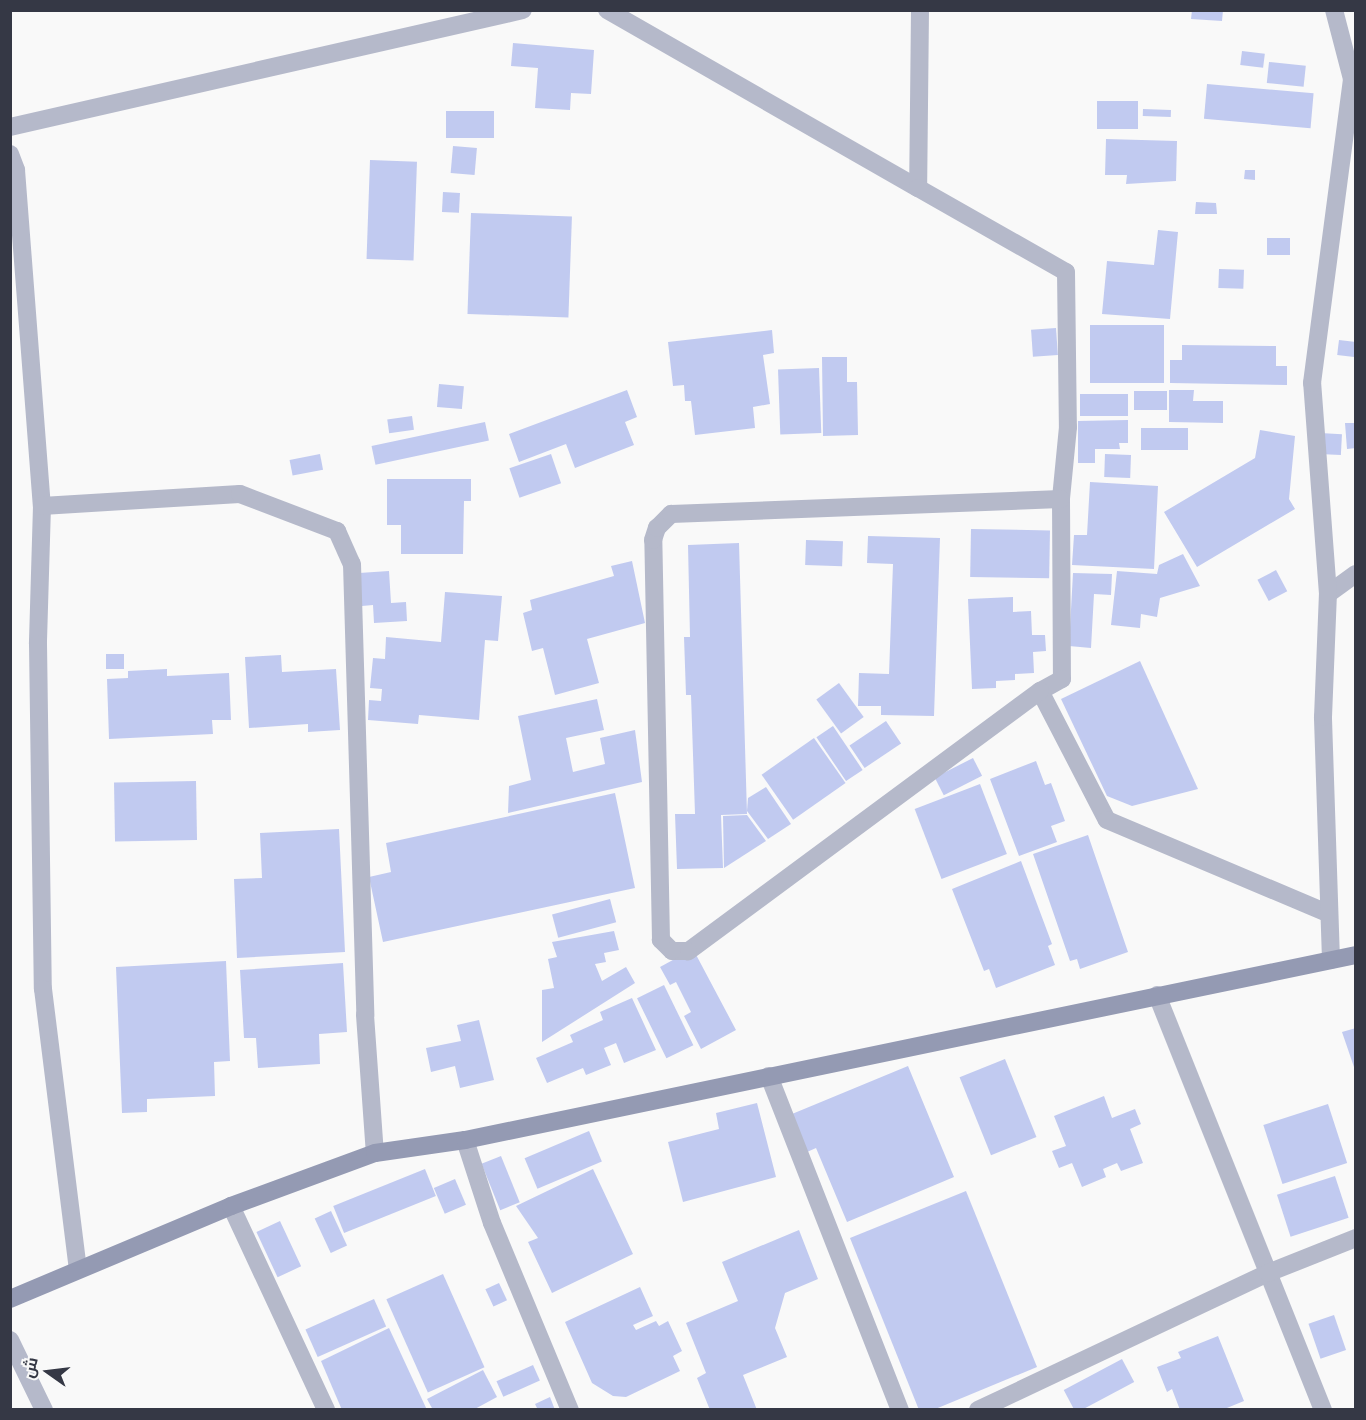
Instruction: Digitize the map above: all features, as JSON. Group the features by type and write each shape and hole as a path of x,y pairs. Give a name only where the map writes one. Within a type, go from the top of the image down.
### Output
{"street":[{"path":"10,127 523,10"},
{"path":"607,10 1066,272 1068,427 1061,499 1062,679 1040,691 688,951 672,951 661,940 653,540 657,528 671,514 1061,499"},
{"path":"918,188 920,10"},
{"path":"1330,960 1323,717 1328,594 1312,383 1354,78 1334,10"},
{"path":"10,154 16,170 42,506 38,644 43,989 78,1269"},
{"path":"42,506 240,494 337,531 352,564 365,1015 375,1153"},
{"path":"1328,594 1356,574"},
{"path":"1040,691 1107,820 1329,914"},
{"path":"10,1299 231,1206 375,1153 465,1140 1356,955"},
{"path":"1157,996 1323,1410"},
{"path":"769,1076 900,1410"},
{"path":"465,1140 492,1223 570,1410"},
{"path":"231,1206 326,1410"},
{"path":"978,1410 1268,1273 1356,1239"},
{"path":"10,1340 44,1410"}],"building":[{"path":"1192,10 1223,10 1222,21 1191,19"},
{"path":"513,43 594,50 591,94 571,93 570,110 535,108 538,68 511,66"},
{"path":"1242,51 1265,54 1263,68 1240,65"},
{"path":"1269,62 1306,66 1304,87 1267,83"},
{"path":"1207,84 1314,93 1311,128 1204,119"},
{"path":"1097,101 1138,101 1138,129 1097,129"},
{"path":"1143,109 1171,110 1171,117 1143,116"},
{"path":"446,111 494,111 494,138 446,138"},
{"path":"1106,139 1177,141 1176,181 1126,184 1127,175 1105,175"},
{"path":"453,146 477,148 475,175 451,173"},
{"path":"370,160 417,162 414,261 367,259"},
{"path":"1245,170 1255,170 1255,180 1244,179"},
{"path":"443,192 460,193 459,213 442,212"},
{"path":"1196,202 1216,203 1217,214 1195,214"},
{"path":"471,213 572,217 568,317 467,314"},
{"path":"1158,230 1178,232 1170,319 1102,314 1107,261 1154,265"},
{"path":"1267,238 1290,238 1290,255 1267,255"},
{"path":"1219,269 1244,270 1243,289 1218,288"},
{"path":"1090,325 1164,325 1164,383 1090,383"},
{"path":"1056,328 1058,355 1033,357 1031,330"},
{"path":"772,330 774,353 763,355 770,404 753,407 755,428 695,435 691,401 685,401 684,385 673,386 668,342"},
{"path":"1339,340 1356,342 1354,357 1337,355"},
{"path":"1182,345 1276,346 1276,366 1287,366 1287,385 1170,383 1170,360 1182,360"},
{"path":"822,357 847,357 847,382 857,382 858,435 823,436"},
{"path":"819,368 821,433 780,434 778,369"},
{"path":"439,384 464,386 462,409 437,407"},
{"path":"627,390 637,417 625,422 634,445 575,468 566,444 519,462 509,434"},
{"path":"1169,390 1194,390 1193,401 1223,401 1223,423 1169,422"},
{"path":"1134,391 1167,391 1167,410 1134,410"},
{"path":"1080,394 1128,394 1128,416 1080,416"},
{"path":"412,416 414,430 389,433 387,419"},
{"path":"1128,420 1128,443 1119,443 1120,449 1095,449 1095,463 1078,463 1078,421"},
{"path":"485,422 489,441 375,465 372,446"},
{"path":"1345,423 1356,423 1356,448 1347,449"},
{"path":"1141,428 1188,428 1188,450 1141,450"},
{"path":"1260,430 1295,436 1289,499 1295,509 1197,567 1164,512 1255,458"},
{"path":"1320,433 1342,434 1341,455 1319,454"},
{"path":"320,454 323,470 293,476 290,460"},
{"path":"551,454 561,483 519,498 509,468"},
{"path":"1105,454 1131,455 1130,478 1104,477"},
{"path":"387,479 471,479 471,501 464,501 463,554 401,554 401,525 387,525"},
{"path":"1090,482 1158,486 1154,569 1072,565 1074,535 1087,535"},
{"path":"971,529 1050,530 1049,578 970,577"},
{"path":"868,536 940,538 934,716 881,715 881,706 858,706 859,673 889,674 893,564 867,563"},
{"path":"806,540 843,541 842,566 805,565"},
{"path":"739,543 747,814 721,815 723,868 677,869 675,814 695,814 691,695 686,695 684,637 690,637 688,545"},
{"path":"1183,554 1200,586 1160,598 1157,617 1141,614 1140,628 1111,625 1117,571 1157,574 1159,565"},
{"path":"632,561 645,623 587,639 599,683 555,695 543,648 532,651 523,613 532,610 530,600 614,576 611,566"},
{"path":"1276,570 1287,591 1269,601 1257,580"},
{"path":"389,571 391,603 406,602 407,621 374,623 373,605 362,606 359,573"},
{"path":"1073,573 1112,574 1111,595 1094,594 1091,648 1069,646"},
{"path":"445,592 502,596 498,641 485,640 479,720 419,715 418,724 368,720 369,700 381,701 382,689 370,688 373,658 385,659 386,637 441,642"},
{"path":"1013,597 1013,612 1031,611 1032,635 1045,635 1046,651 1033,652 1034,673 1015,674 1015,680 996,681 996,688 972,689 968,599"},
{"path":"106,654 124,654 124,669 106,669"},
{"path":"281,655 282,672 336,669 340,730 308,732 308,724 249,728 245,657"},
{"path":"1140,661 1198,789 1132,806 1107,796 1061,699"},
{"path":"167,669 167,676 229,673 231,720 212,720 213,734 109,739 107,679 128,678 128,671"},
{"path":"839,683 864,717 841,733 816,699"},
{"path":"597,699 604,730 566,738 573,772 605,764 600,738 635,730 642,782 508,813 509,786 531,780 518,716"},
{"path":"886,721 901,743 865,768 850,746"},
{"path":"833,726 863,770 846,781 816,737"},
{"path":"814,738 846,783 793,820 762,775"},
{"path":"973,758 982,776 944,795 935,778"},
{"path":"1036,761 1045,785 1051,783 1065,821 1051,826 1057,842 1019,856 990,779"},
{"path":"196,781 197,840 115,841 114,782"},
{"path":"980,784 1007,854 942,879 915,809"},
{"path":"766,787 791,824 768,839 747,811 748,798"},
{"path":"615,793 635,888 383,942 369,877 391,872 386,843"},
{"path":"747,815 766,841 724,868 723,816"},
{"path":"339,829 345,952 237,958 234,879 262,878 260,833"},
{"path":"1088,835 1128,952 1080,969 1077,959 1070,961 1033,854"},
{"path":"1021,861 1052,944 1048,946 1055,965 996,988 989,969 984,971 952,889"},
{"path":"610,899 616,922 558,938 552,915"},
{"path":"614,931 619,950 604,953 606,962 595,964 602,981 626,967 635,983 542,1042 542,990 554,988 548,959 557,957 552,942"},
{"path":"693,949 736,1030 701,1049 684,1016 691,1012 676,982 670,985 660,967"},
{"path":"226,961 230,1061 214,1062 215,1096 147,1099 147,1112 122,1113 116,967"},
{"path":"343,963 347,1032 319,1034 320,1064 258,1068 256,1038 244,1038 240,970"},
{"path":"664,985 693,1045 666,1058 637,998"},
{"path":"632,998 656,1050 624,1063 616,1043 604,1048 611,1065 586,1075 583,1068 547,1083 536,1058 573,1042 570,1035 603,1020 600,1012"},
{"path":"479,1020 494,1080 460,1088 455,1066 431,1072 426,1048 461,1041 457,1025"},
{"path":"1356,1028 1356,1070 1355,1070 1342,1032"},
{"path":"1005,1059 1036,1137 991,1155 960,1077"},
{"path":"908,1066 954,1177 847,1222 816,1148 807,1152 792,1114"},
{"path":"1104,1096 1112,1118 1135,1109 1141,1124 1130,1129 1143,1163 1121,1171 1117,1163 1103,1169 1106,1177 1082,1187 1072,1163 1059,1168 1052,1151 1066,1146 1054,1116"},
{"path":"757,1103 776,1177 683,1202 668,1142 719,1129 716,1113"},
{"path":"1328,1104 1347,1163 1282,1184 1263,1125"},
{"path":"589,1131 602,1161 537,1189 525,1158"},
{"path":"501,1156 520,1202 500,1210 482,1164"},
{"path":"425,1169 436,1196 344,1233 333,1206"},
{"path":"593,1169 633,1254 552,1293 528,1242 538,1238 516,1206"},
{"path":"1335,1176 1349,1218 1291,1237 1277,1195"},
{"path":"455,1179 466,1205 445,1214 434,1188"},
{"path":"966,1191 1037,1367 933,1410 919,1410 850,1238"},
{"path":"331,1211 347,1245 331,1253 315,1219"},
{"path":"280,1221 301,1266 278,1277 256,1232"},
{"path":"799,1230 818,1279 785,1293 775,1328 787,1357 743,1375 757,1410 710,1410 697,1378 706,1373 686,1323 738,1301 722,1262"},
{"path":"443,1274 484,1367 428,1392 386,1299"},
{"path":"499,1283 507,1300 493,1307 485,1289"},
{"path":"640,1287 653,1316 633,1325 636,1330 656,1321 659,1326 668,1321 682,1351 673,1356 680,1371 626,1397 613,1396 592,1383 565,1322"},
{"path":"374,1299 386,1326 318,1357 305,1330"},
{"path":"1334,1315 1346,1350 1321,1359 1308,1324"},
{"path":"389,1328 427,1410 342,1410 321,1361"},
{"path":"1218,1336 1244,1401 1222,1410 1180,1410 1172,1389 1167,1392 1157,1367 1181,1358 1178,1352"},
{"path":"1122,1359 1134,1382 1081,1410 1074,1410 1064,1390"},
{"path":"533,1365 540,1381 503,1397 496,1381"},
{"path":"483,1370 497,1397 473,1410 433,1410 427,1399"},
{"path":"550,1397 555,1410 538,1410 535,1404"}]}
